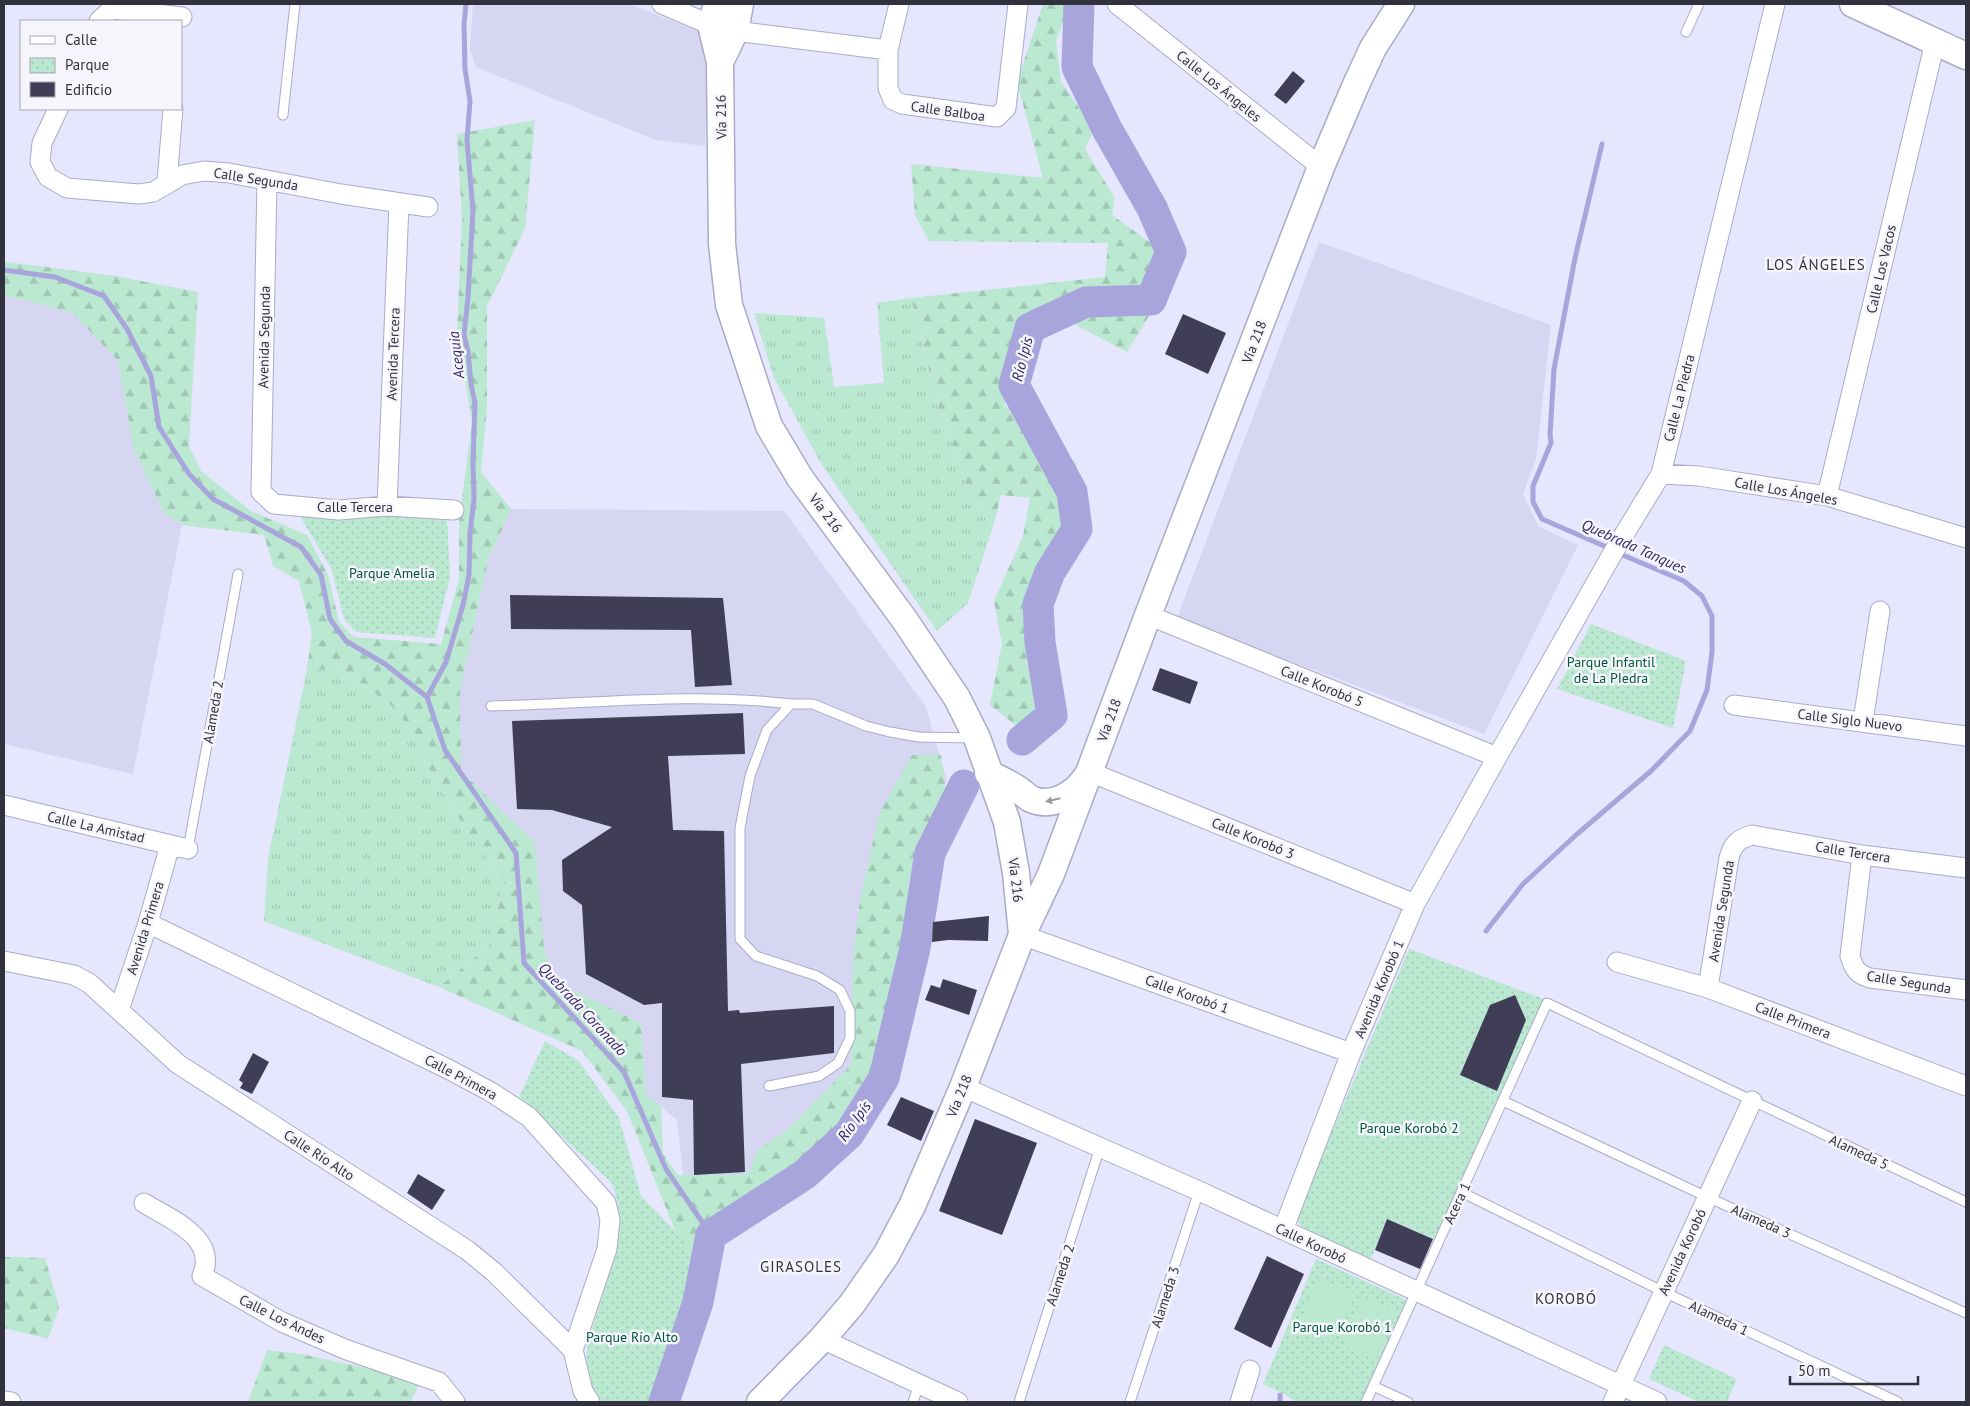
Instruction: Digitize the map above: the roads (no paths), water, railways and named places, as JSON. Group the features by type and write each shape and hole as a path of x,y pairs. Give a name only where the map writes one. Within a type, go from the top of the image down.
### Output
{"main road":[{"name":"Vía 216","path":"740,4 713,16 720,62 722,244 729,305 769,426 800,478 904,619 952,690 976,738 1008,822 1016,873 1022,935"},
{"name":"Vía 218","path":"760,1402 822,1339 852,1304 886,1255 912,1206 963,1087 1022,935 1051,874 1148,615 1321,167 1374,48 1401,4"},
{"path":"1854,4 1966,56"},
{"path":"988,773 1014,786 1030,799 1042,802 1057,800 1074,792 1090,772"}],"street":[{"path":"662,4 713,16 888,50"},
{"name":"Calle Balboa","path":"899,4 888,50 888,88 893,100 902,104 997,117 1006,108 1018,4"},
{"name":"Calle Los Ángeles","path":"1117,4 1321,167"},
{"name":"Calle La Piedra","path":"1497,757 1660,474 1775,4"},
{"path":"105,15 182,14"},
{"name":"Calle Los Vacos","path":"1827,496 1935,42"},
{"name":"Calle Segunda","path":"58,110 42,143 40,162 48,177 67,188 139,194 153,192 167,182 182,175 204,171 229,173 266,181 428,207"},
{"path":"167,182 173,110"},
{"name":"Avenida Segunda","path":"260,492 266,181"},
{"name":"Avenida Tercera","path":"387,506 399,202"},
{"name":"Calle Los Ángeles","path":"1660,474 1698,476 1827,496 1966,538"},
{"name":"Calle Tercera","path":"260,492 274,504 340,510 387,506 454,510"},
{"path":"1863,721 1880,611"},
{"name":"Calle Korobó 5","path":"1148,615 1497,757"},
{"name":"Calle Siglo Nuevo","path":"1734,705 1966,736"},
{"name":"Avenida Korobó 1","path":"1283,1230 1351,1053 1416,904 1497,757"},
{"name":"Calle Korobó 3","path":"1090,772 1416,904"},
{"name":"Calle La Amistad","path":"4,805 179,847"},
{"name":"Calle Tercera","path":"1741,838 1752,835 1862,855 1966,868"},
{"name":"Avenida Segunda","path":"1708,988 1729,858 1732,847 1741,838"},
{"name":"Avenida Primera","path":"119,1010 148,923 179,847"},
{"name":"Calle Segunda","path":"1862,855 1850,956 1853,969 1870,978 1966,990"},
{"name":"Calle Primera","path":"148,923 450,1070 491,1092 529,1117 606,1203 610,1220 607,1249 574,1350"},
{"name":"Calle Korobó 1","path":"1022,935 1351,1053"},
{"name":"Calle Río Alto","path":"4,961 74,975 95,988 178,1064 467,1250 494,1272 574,1350"},
{"name":"Calle Primera","path":"1617,962 1708,988 1966,1086"},
{"name":"Calle Korobó","path":"963,1087 1199,1191 1416,1291 1617,1394 1657,1402"},
{"name":"Avenida Korobó","path":"1617,1394 1752,1101"},
{"name":"Calle Los Andes","path":"144,1203 188,1230 199,1240 205,1255 206,1267 198,1282 347,1350 439,1382 455,1402"},
{"path":"822,1339 958,1402"},
{"path":"574,1350 583,1391 590,1402"},
{"path":"1240,1402 1250,1370"},
{"path":"4,1401 11,1402"}],"lane":[{"path":"283,115 295,4"},
{"path":"1686,32 1699,4"},
{"name":"Alameda 2","path":"179,847 238,574"},
{"path":"491,706 682,699 763,700 791,704 813,704 866,726 890,732 919,737 976,738"},
{"path":"769,1086 819,1076 838,1063 850,1038 850,1012 840,990 817,976 756,956 740,940 740,828 750,776 766,730 791,704"},
{"name":"Alameda 5","path":"1546,1003 1966,1202"},
{"name":"Acera 1","path":"1366,1402 1503,1102 1546,1003"},
{"name":"Alameda 3","path":"1503,1102 1707,1197 1966,1313"},
{"name":"Alameda 2","path":"1019,1402 1100,1147"},
{"name":"Alameda 3","path":"1130,1402 1199,1191"},
{"name":"Alameda 1","path":"1461,1192 1664,1292 1898,1402"},
{"path":"913,1402 920,1384"},
{"path":"1373,1386 1408,1402"}],"waterway":[{"name":"Acequia","path":"427,697 446,662 463,605 469,575 470,533 474,499 475,403 464,335 473,211 467,140 470,101 465,69 464,24 466,4"},
{"name":"Río Ipís","path":"1022,740 1052,715 1040,642 1038,604 1050,572 1077,529 1072,492 1014,385 1030,328 1086,302 1151,300 1171,252 1152,208 1107,129 1077,67 1079,4"},
{"name":"Quebrada Tanques","path":"1602,144 1575,258 1554,369 1551,443 1533,486 1533,502 1542,519 1611,549"},
{"name":"Quebrada Coronado","path":"4,270 55,277 104,296 127,329 151,376 159,427 189,474 213,499 301,547 321,575 330,619 346,641 385,664 427,697 445,750 516,853 524,963 624,1072 666,1169 711,1235"},
{"name":"Quebrada Tanques","path":"1486,931 1523,884 1576,835 1651,771 1690,731 1707,690 1712,652 1712,616 1702,596 1684,581 1618,553"},
{"name":"Río Ipís","path":"664,1402 698,1302 711,1235 804,1175 849,1134 884,1078 915,948 930,853 964,785"},
{"name":"Quebrada Tanques","path":"1280,1395 1280,1402"}],"district":[{"name":"LOS ÁNGELES","path":"1816,264"},
{"name":"GIRASOLES","path":"801,1266"},
{"name":"KOROBÓ","path":"1566,1298"}],"park label":[{"name":"Parque Amelia","path":"392,573"},
{"name":"Parque Infantil de La PIedra","path":"1611,670"},
{"name":"Parque Korobó 2","path":"1409,1128"},
{"name":"Parque Korobó 1","path":"1342,1327"},
{"name":"Parque Río Alto","path":"632,1337"}]}
